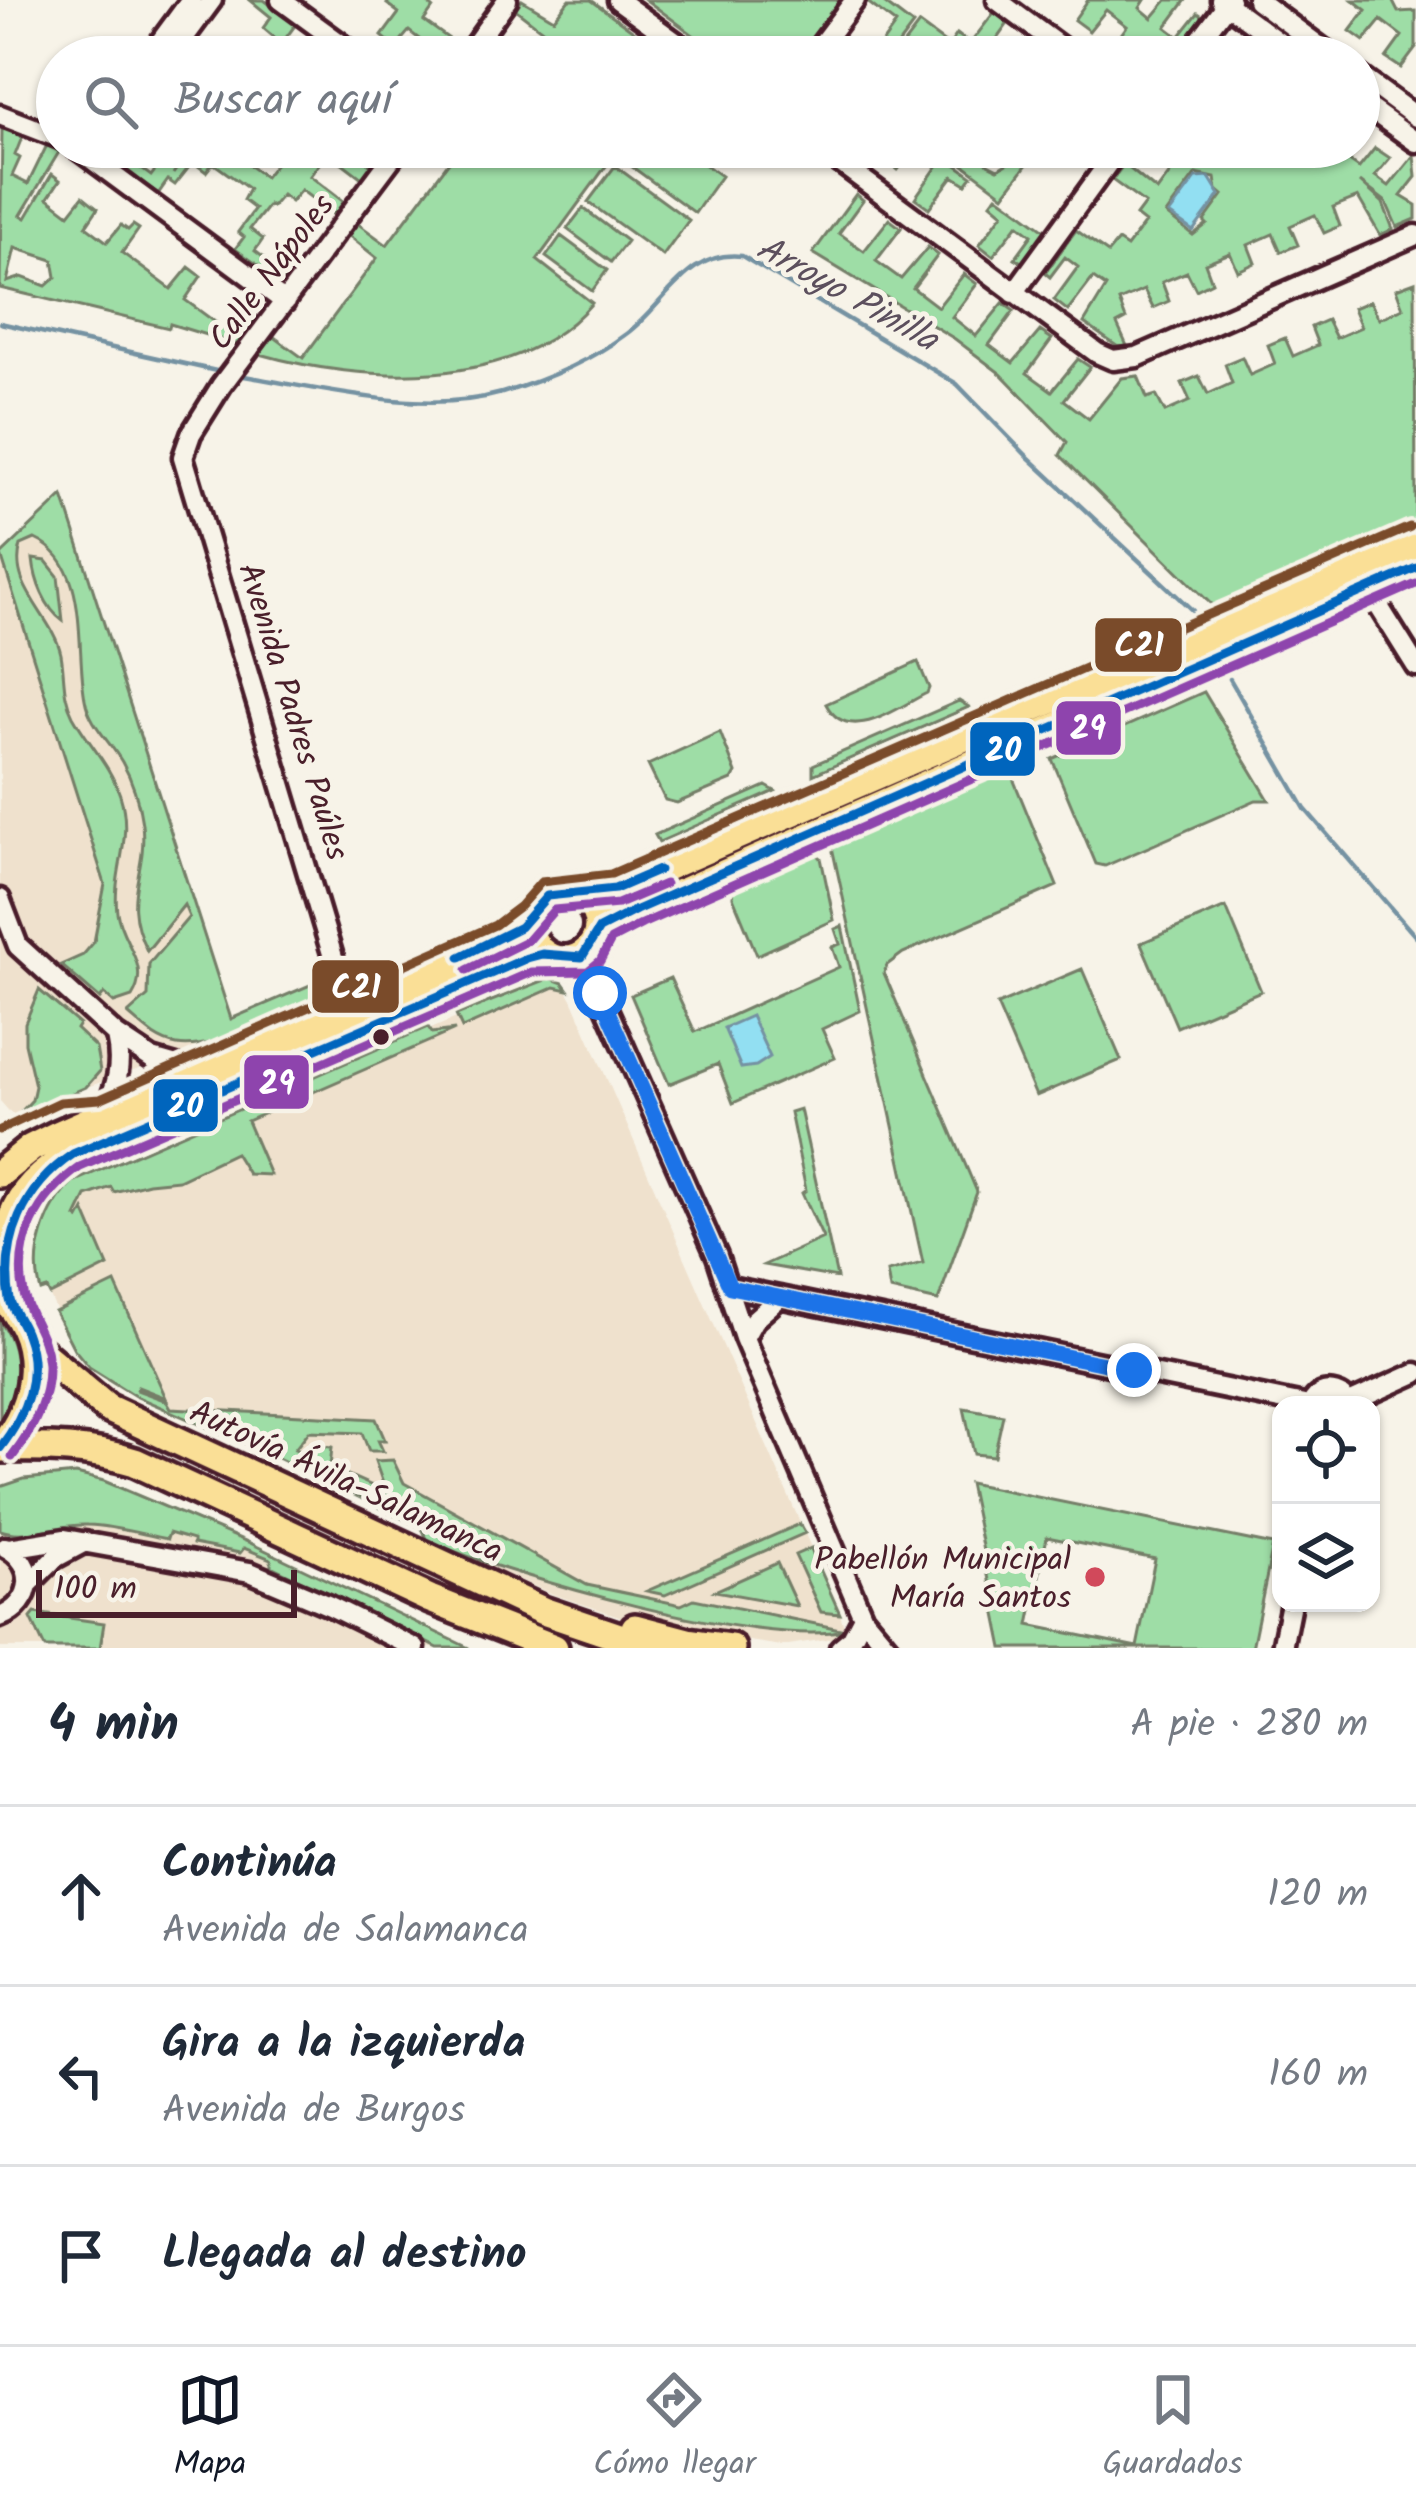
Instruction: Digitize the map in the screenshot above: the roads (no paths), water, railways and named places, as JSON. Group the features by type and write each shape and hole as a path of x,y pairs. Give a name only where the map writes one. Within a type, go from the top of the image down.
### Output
{"highway":[{"path":"0,1173 31,1148 503,938 531,917 547,896 615,889 1416,541"},
{"path":"599,929 1416,568"},
{"path":"0,1448 29,1401 34,1372 31,1344 5,1299 3,1250 18,1202 50,1167 440,994 543,954 570,960 583,956 599,929 597,915 578,894"},
{"path":"531,917 530,931 543,954"},
{"name":"Autovía Ávila-Salamanca","path":"31,1344 107,1408 429,1561 544,1611 652,1648"},
{"path":"0,1448 64,1446 134,1462 430,1599 554,1648"},
{"path":"343,1558 420,1611 504,1648"},
{"path":"509,1594 550,1599 688,1642 731,1648"}],"street":[{"path":"164,36 191,0"},
{"path":"185,36 212,0"},
{"path":"281,0 330,36"},
{"path":"481,36 507,0"},
{"path":"618,0 667,36"},
{"path":"828,36 855,0"},
{"path":"997,0 1046,36"},
{"path":"1257,0 1306,36"},
{"path":"1202,36 1226,2 1271,36"},
{"path":"1380,90 1416,117"},
{"path":"0,115 36,129"},
{"path":"1380,116 1416,142"},
{"path":"110,168 285,302"},
{"name":"Calle Nápoles","path":"191,434 236,365 384,168"},
{"path":"847,168 1096,353 1114,360 1125,360 1416,236"},
{"path":"1014,293 1105,168"},
{"name":"Avenida Padres Paúles","path":"191,434 184,457 189,482 347,1007"},
{"path":"1368,589 1416,666"},
{"path":"0,899 18,946 116,1035 152,1059 200,1073"},
{"path":"583,956 730,1287 744,1338 863,1617 890,1648"},
{"path":"104,1114 120,1076 116,1035"},
{"path":"730,1287 1272,1398"},
{"path":"744,1338 754,1320 780,1297"},
{"path":"1365,1396 1416,1373"},
{"path":"5,1547 65,1539 261,1574 415,1648"},
{"path":"29,1585 55,1558 86,1542"},
{"path":"0,1617 25,1599 29,1585 28,1570 5,1547"},
{"path":"1282,1648 1289,1612"},
{"path":"840,1648 852,1638 863,1617"}],"water":[{"path":"1209,177 1220,195 1193,231 1169,214 1196,178"},
{"path":"751,1016 770,1057 741,1068 724,1028"}],"waterway":[{"name":"Arroyo Pinilla","path":"238,375 404,401 438,402 502,393 567,369 612,344 706,261 742,256 957,384 1193,611"},
{"name":"Arroyo Pinilla","path":"0,323 221,372"},
{"name":"Arroyo Pinilla","path":"1230,679 1305,809 1416,937"}],"place":[{"name":"Pabellón Municipal María Santos","path":"1095,1577"}]}
